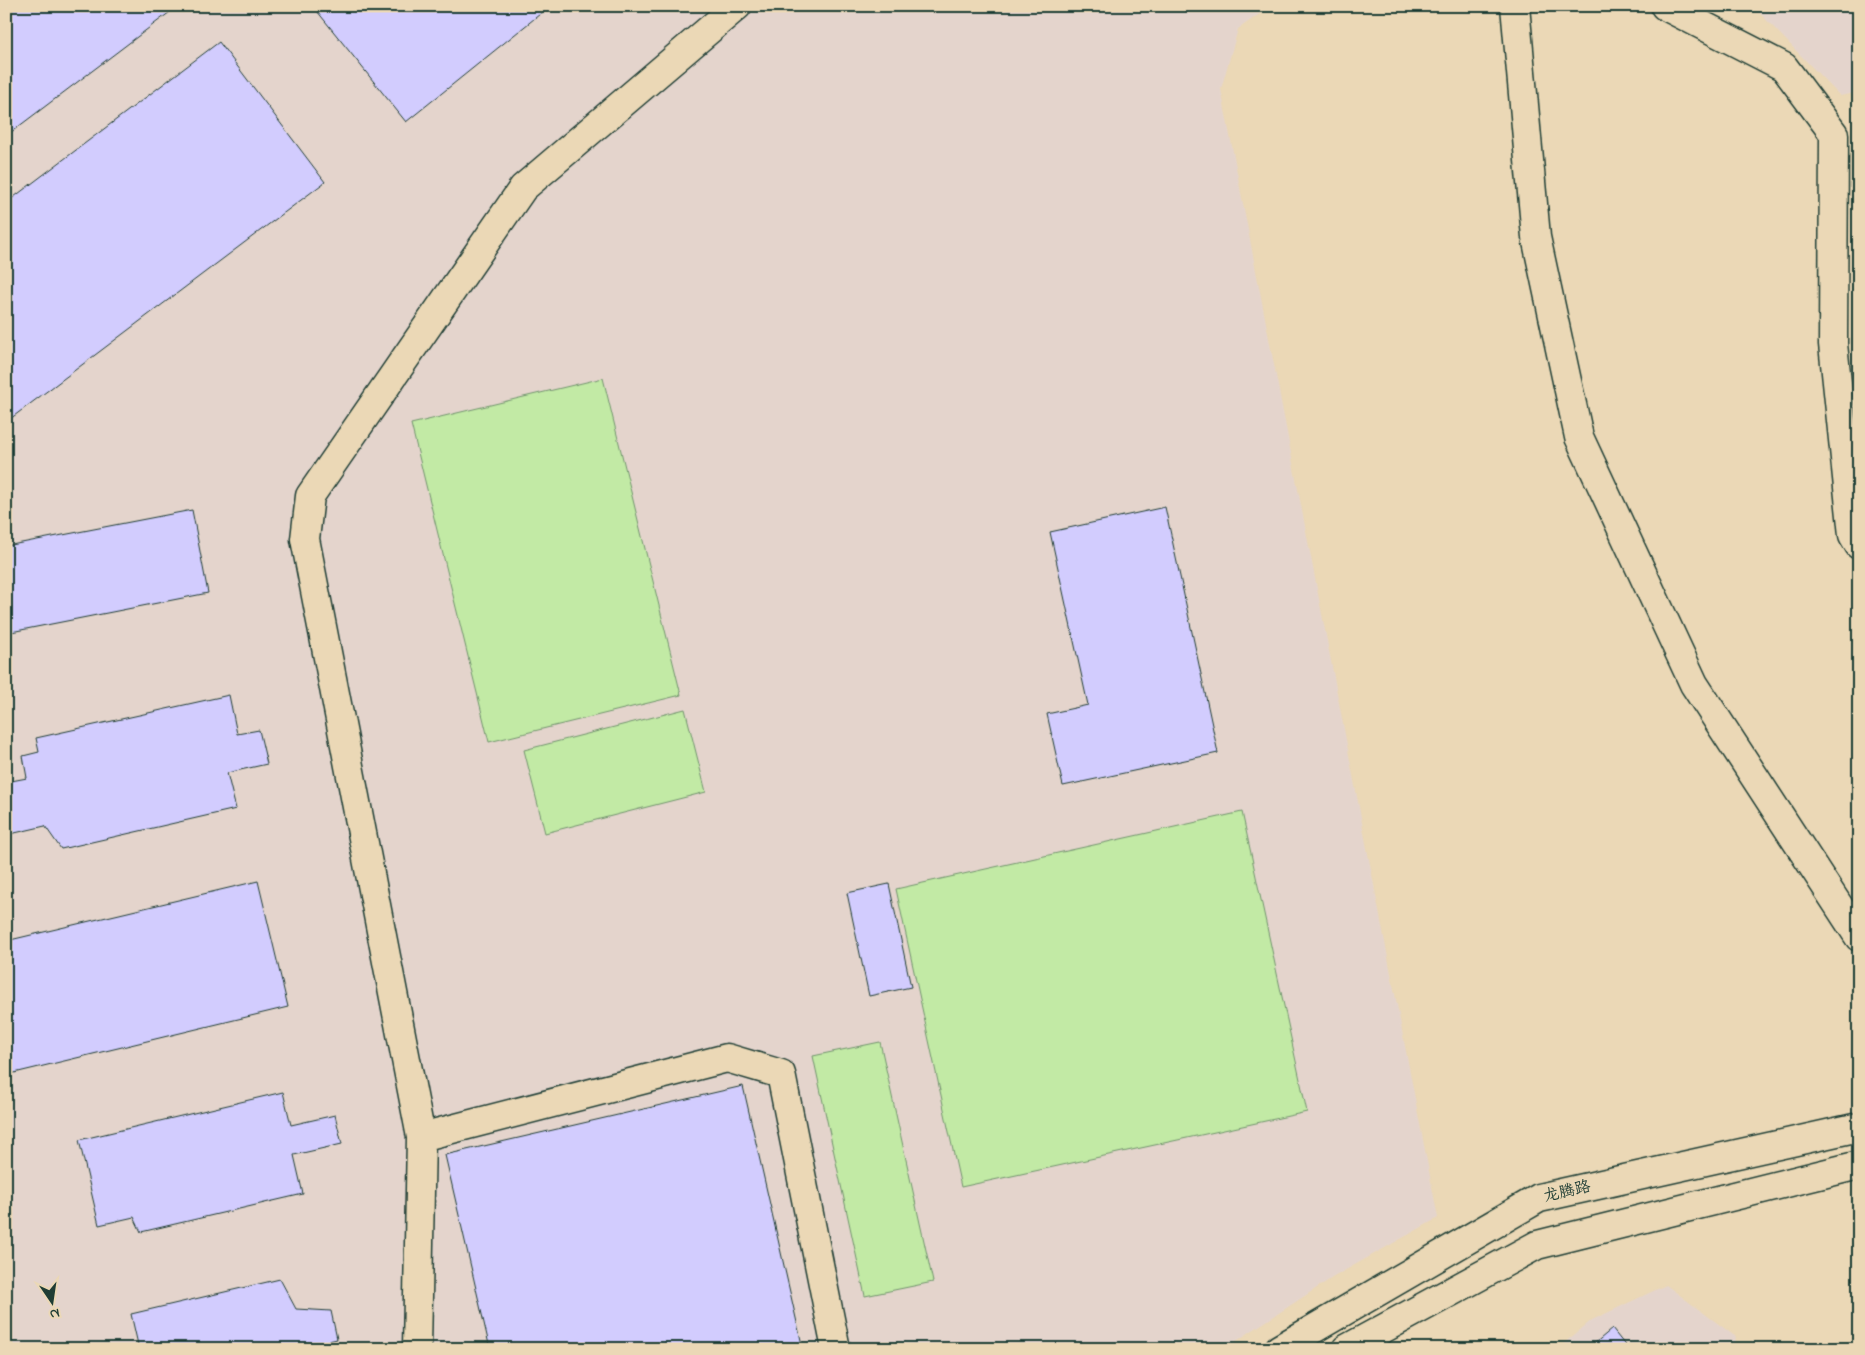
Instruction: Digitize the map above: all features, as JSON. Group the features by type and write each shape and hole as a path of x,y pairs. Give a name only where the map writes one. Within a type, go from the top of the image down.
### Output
{"street":[{"path":"417,1349 421,1137 305,539 310,496 523,188 737,6"},
{"path":"1515,6 1536,237 1579,437 1694,684 1859,937"},
{"path":"1665,6 1784,67 1834,134 1833,344 1853,535 1859,546"},
{"path":"421,1137 727,1058 781,1074 836,1349"},
{"name":"龙腾路","path":"1279,1349 1539,1198 1859,1127"},
{"path":"1346,1349 1537,1245 1859,1165"}],"shaded area":[{"path":"6,6 1271,6 1238,29 1221,89 1438,1218 1335,1276 1224,1349 6,1349"},
{"path":"1753,6 1859,6 1859,92 1840,96"},
{"path":"1666,1285 1736,1337 1733,1349 1557,1349 1592,1320"}],"green space":[{"path":"603,378 681,695 489,742 411,424"},
{"path":"685,709 706,792 545,833 524,750"},
{"path":"1242,812 1307,1112 961,1187 896,889"},
{"path":"880,1042 933,1282 865,1296 813,1056"}],"building":[{"path":"6,6 171,6 174,9 6,136"},
{"path":"313,6 550,6 406,122"},
{"path":"219,42 325,182 6,422 6,203"},
{"path":"1165,507 1218,753 1063,786 1047,714 1088,705 1050,532"},
{"path":"192,510 208,593 6,633 6,546"},
{"path":"229,695 237,734 259,730 267,764 227,773 236,809 61,849 45,826 6,835 6,782 27,778 23,756 39,752 36,738"},
{"path":"258,881 288,1007 6,1075 6,941"},
{"path":"889,884 911,987 869,996 847,893"},
{"path":"743,1086 803,1349 490,1349 445,1155"},
{"path":"283,1092 291,1125 335,1115 342,1144 294,1155 303,1194 141,1232 134,1217 99,1225 79,1140"},
{"path":"280,1279 296,1309 331,1311 337,1339 295,1349 139,1349 131,1314"},
{"path":"1612,1329 1628,1349 1588,1349"}]}
